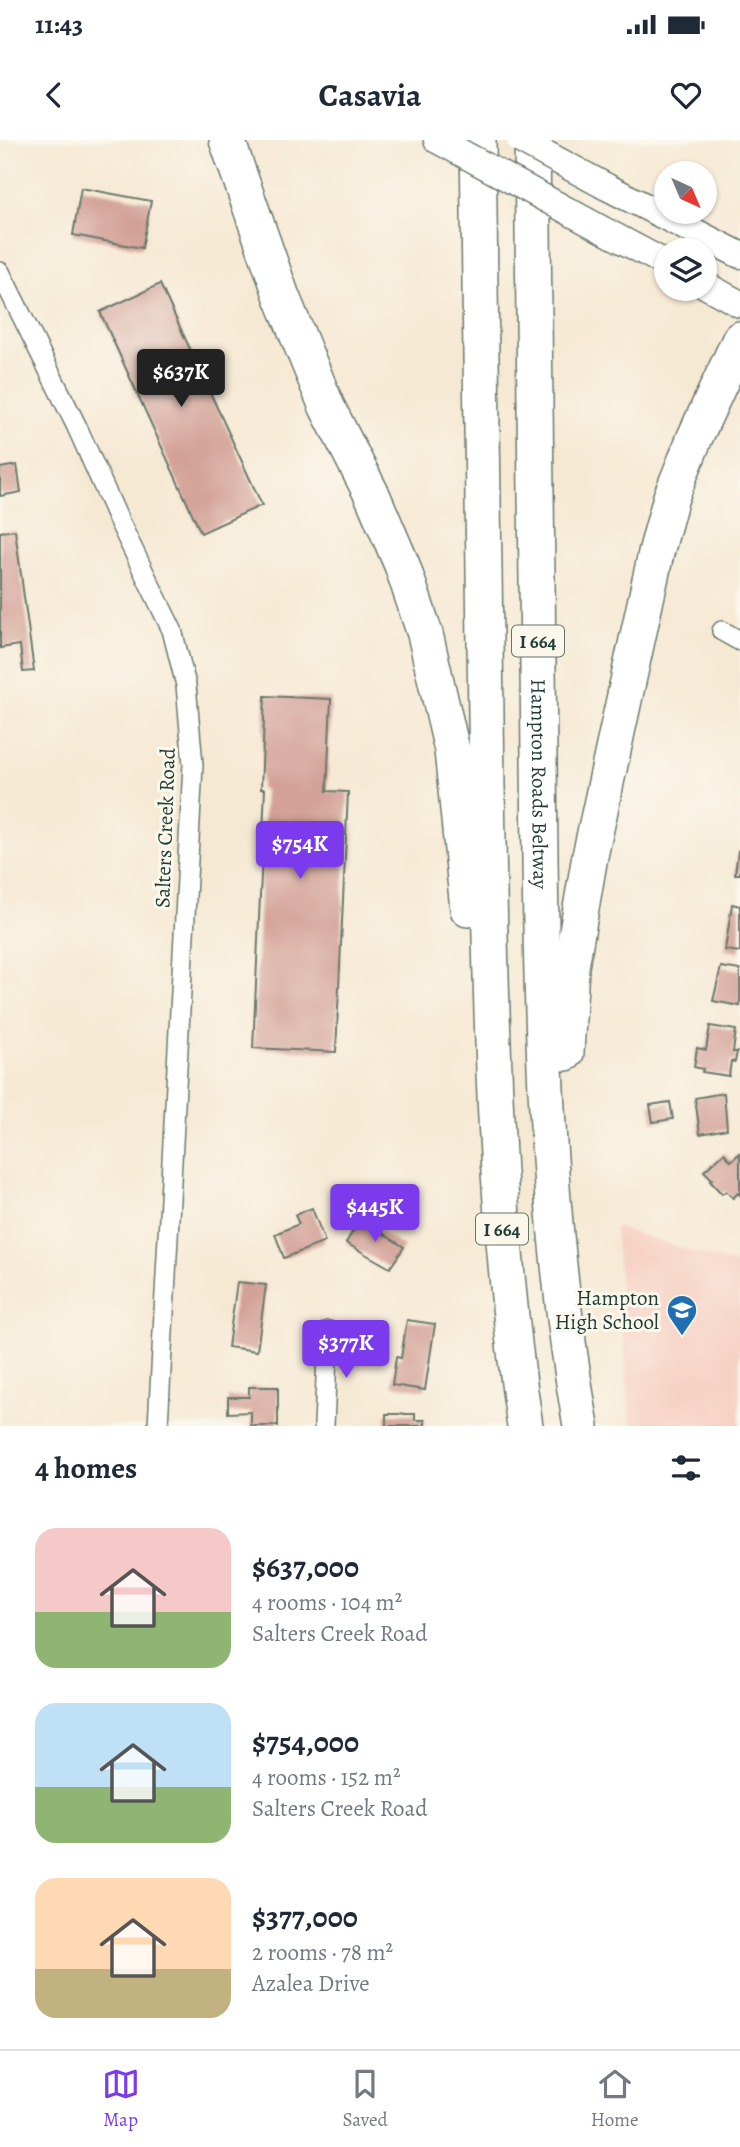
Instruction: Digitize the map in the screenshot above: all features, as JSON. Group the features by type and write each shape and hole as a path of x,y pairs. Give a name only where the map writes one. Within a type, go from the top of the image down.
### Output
{"highway":[{"path":"227,140 282,297 327,407 373,497 402,565 425,634 452,750 467,889 469,948 491,1030"},
{"name":"I 664","path":"478,140 491,1030 503,1246 514,1358 525,1426"},
{"name":"Hampton Roads Beltway","path":"532,140 540,903 547,1142 556,1248 581,1426"},
{"path":"547,1142 566,1081 566,1023 571,967 590,856 656,553 671,497 695,436 740,339"}],"main road":[{"path":"437,140 654,257"},
{"path":"520,140 740,256"},
{"path":"717,292 740,304"}],"street":[{"name":"Salters Creek Road","path":"0,272 77,427 172,630 186,685 193,765 158,1426"},
{"path":"722,631 740,641"},
{"path":"324,1426 328,1331"}],"shaded area":[{"name":"Hampton High School","path":"615,1227 740,1266 740,1426 632,1426"}],"building":[{"path":"81,188 151,201 142,248 73,235"},
{"path":"160,284 262,505 201,533 100,312"},
{"path":"17,465 21,492 0,496 0,468"},
{"path":"15,530 34,671 23,672 20,645 0,648 0,532"},
{"path":"265,696 331,699 327,791 348,792 336,1052 253,1048 265,789 261,789"},
{"path":"738,851 740,874 735,874"},
{"path":"732,904 740,906 740,952 725,950"},
{"path":"721,967 740,970 740,1006 713,1001"},
{"path":"710,1026 736,1030 733,1052 737,1052 735,1062 731,1061 729,1076 702,1072 703,1069 694,1067 697,1048 706,1050"},
{"path":"724,1093 727,1129 700,1134 695,1098"},
{"path":"670,1102 673,1119 653,1122 650,1105"},
{"path":"724,1153 731,1161 740,1153 740,1195 738,1193 733,1198 726,1191 722,1194 704,1171"},
{"path":"312,1208 325,1242 284,1258 275,1234 299,1224 295,1215"},
{"path":"360,1219 404,1247 390,1268 346,1243"},
{"path":"237,1282 266,1285 257,1351 228,1347"},
{"path":"407,1320 435,1324 425,1390 392,1385 396,1357 401,1358"},
{"path":"249,1387 278,1387 278,1426 251,1426 251,1412 228,1413 228,1397 249,1397"},
{"path":"386,1414 415,1414 415,1420 425,1420 425,1426 386,1426"}],"place":[{"name":"Hampton High School","path":"682,1337"}]}
